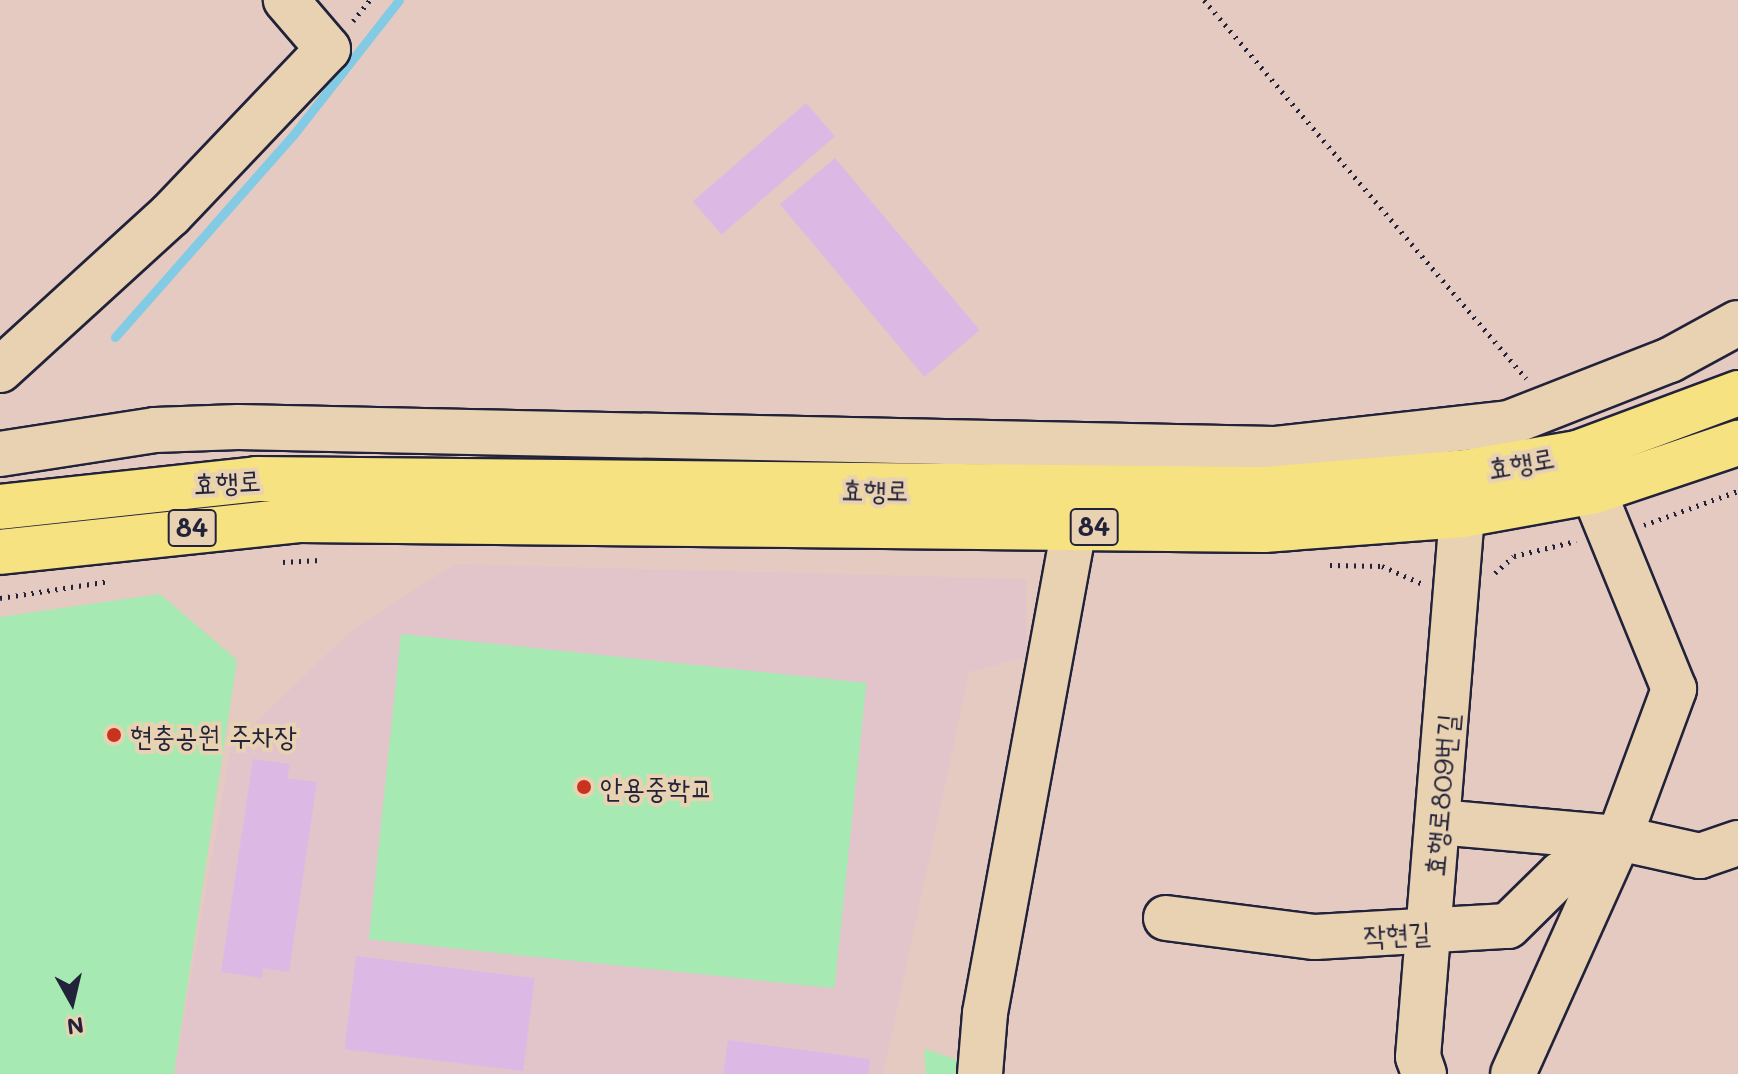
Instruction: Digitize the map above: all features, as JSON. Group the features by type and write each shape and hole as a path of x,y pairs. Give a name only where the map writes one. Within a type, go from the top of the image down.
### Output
{"main road":[{"name":"효행로","path":"0,507 170,484 385,501 1264,509 1462,515 1586,472 1738,393"},
{"name":"효행로","path":"727,505 1074,527 1264,509 1467,472 1653,475 1738,443"},
{"name":"효행로","path":"0,552 385,501"}],"street":[{"path":"0,370 170,215 328,49 286,0"},
{"path":"0,454 155,430 238,427 1274,449 1509,423 1552,411 1738,323"},
{"path":"1513,1074 1613,851 1674,689 1586,472 1552,411"},
{"path":"1653,475 1738,462"},
{"name":"효행로809번길","path":"1424,1074 1418,1057 1462,515"},
{"path":"980,1074 985,1013 1074,527"},
{"path":"1438,822 1613,851 1700,856 1738,843"},
{"name":"작현길","path":"1166,918 1315,937 1508,926 1561,874 1613,851"}],"path":[{"path":"1204,0 1552,411"}],"shaded area":[{"name":"안용중학교","path":"455,564 1026,579 1026,657 969,672 883,1074 174,1074 231,746 352,630"}],"green space":[{"path":"160,594 237,660 174,1074 0,1074 0,617"},
{"path":"401,634 866,683 834,988 369,939"},
{"path":"924,1049 967,1063 966,1074 926,1074"}],"building":[{"path":"806,103 835,136 722,235 693,201"},
{"path":"835,158 980,330 924,377 780,204"},
{"path":"253,759 290,764 287,778 317,782 289,972 263,968 262,978 221,972"},
{"path":"356,956 535,978 523,1071 345,1049"},
{"path":"728,1040 870,1059 868,1074 723,1074"}],"waterway":[{"path":"115,337 294,134 399,0"}],"place":[{"name":"현충공원 주차장","path":"114,735"},
{"name":"안용중학교","path":"584,787"}]}
